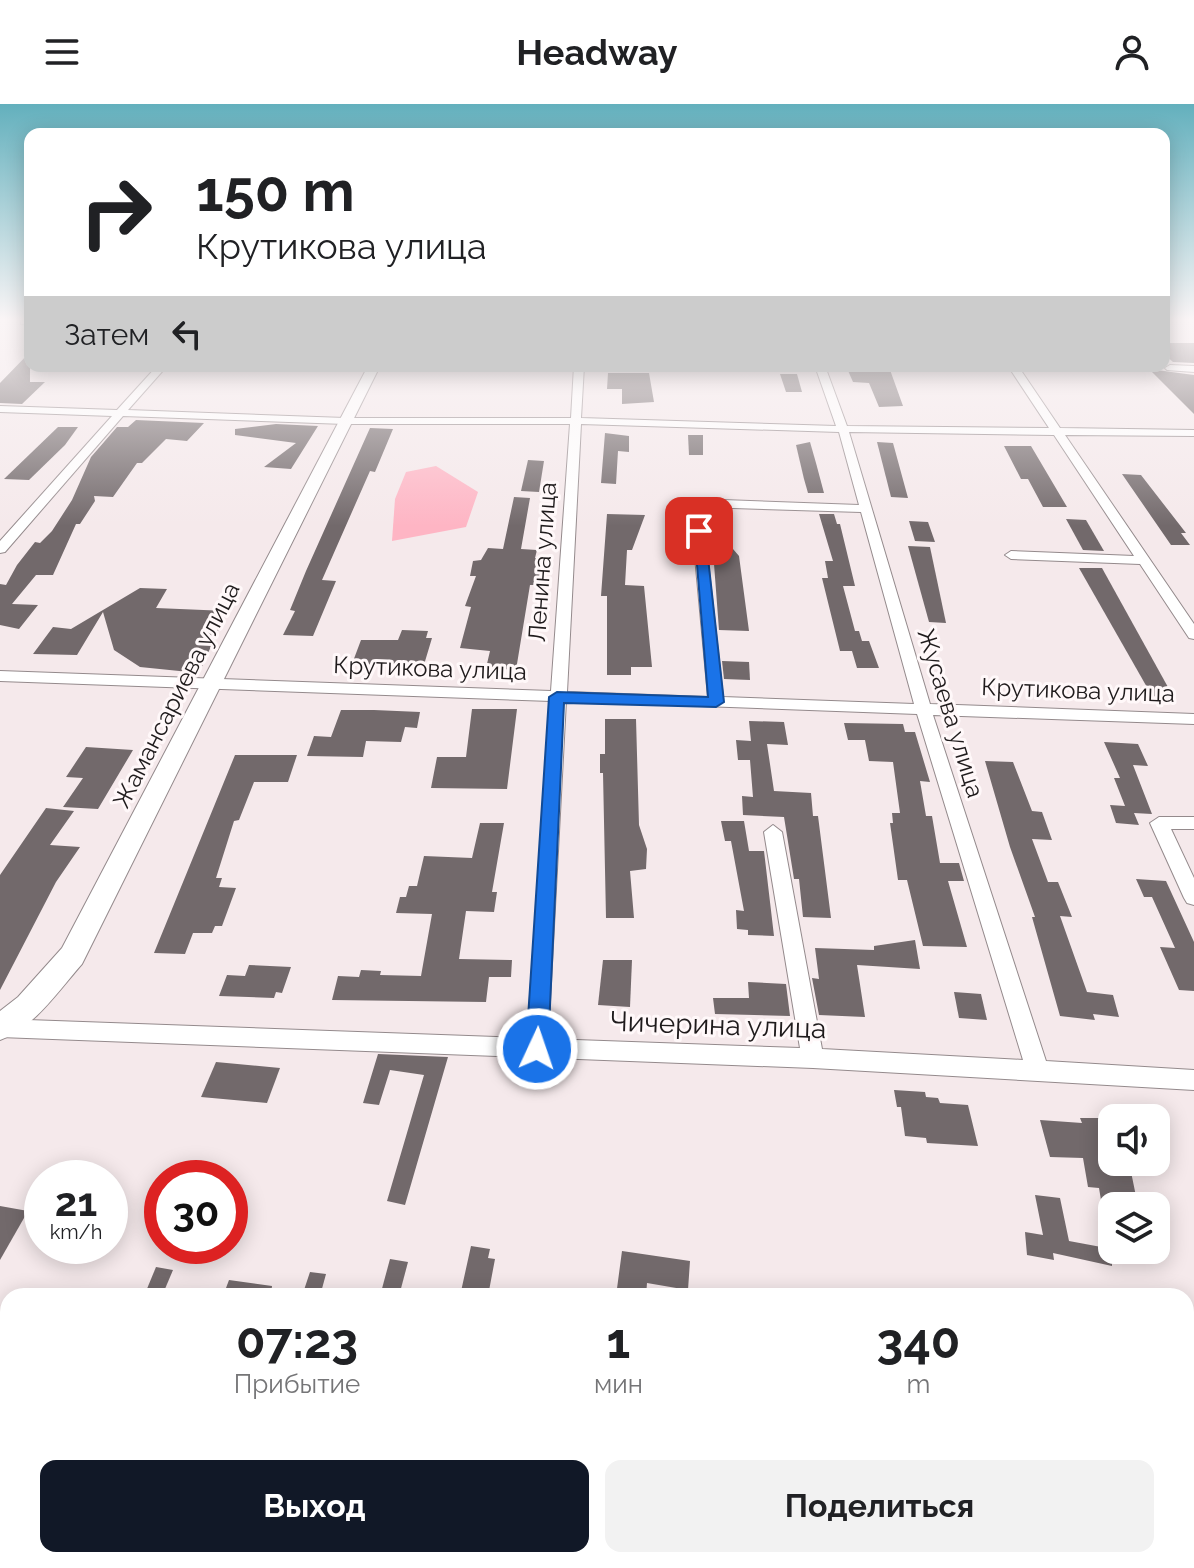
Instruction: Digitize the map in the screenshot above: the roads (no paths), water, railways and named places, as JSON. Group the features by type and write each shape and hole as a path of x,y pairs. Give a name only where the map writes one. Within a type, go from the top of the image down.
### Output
{"street":[{"path":"0,549 141,389"},
{"name":"Жамансариева улица","path":"0,1028 28,1005 72,956 362,389"},
{"name":"Ленина улица","path":"537,1049 577,389"},
{"name":"Жусаева улица","path":"829,389 843,429 923,707 1038,1072"},
{"path":"1029,389 1193,633"},
{"path":"0,409 345,421 575,421 843,429 1194,433"},
{"path":"716,702 696,503 866,509"},
{"path":"1011,555 1143,560"},
{"name":"Крутикова улица","path":"0,676 1194,719"},
{"path":"1194,823 1159,823 1194,898"},
{"path":"773,832 813,1058"},
{"name":"Чичерина улица","path":"0,1028 813,1058 1194,1080"}]}
